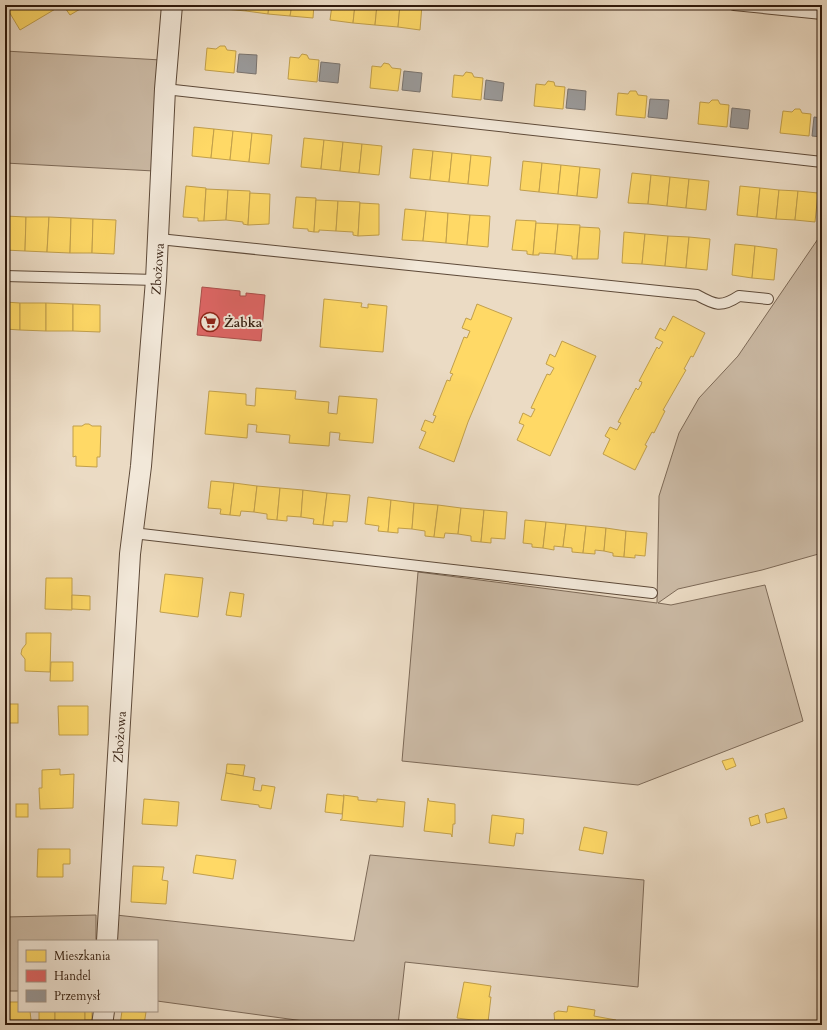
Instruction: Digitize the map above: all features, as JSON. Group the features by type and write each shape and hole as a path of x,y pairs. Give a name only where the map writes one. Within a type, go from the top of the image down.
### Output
{"street":[{"name":"Zbożowa","path":"107,940 141,534 141,466 159,239 165,90 172,5"},
{"path":"102,1025 104,1012"}],"lane":[{"path":"734,5 822,14"},
{"path":"165,90 822,162"},
{"path":"159,239 697,295 712,303 727,304 739,296 768,299"},
{"path":"5,276 156,280"},
{"path":"141,534 652,593"}],"shaded area":[{"path":"5,51 161,60 154,171 5,163"},
{"path":"822,233 822,553 762,570 678,589 658,603 671,605 765,585 803,721 638,785 402,761 418,572 657,603 659,496 679,433 699,398 738,356"},
{"path":"370,855 644,880 638,987 405,962 398,1025 333,1025 158,1001 158,940 115,940 116,915 354,941"},
{"path":"96,915 96,940 18,940 18,991 5,991 5,917"}],"building: Mieszkania":[{"path":"5,5 62,5 20,30"},
{"path":"63,5 87,5 70,15"},
{"path":"202,5 224,5 224,9 202,7"},
{"path":"224,5 247,5 246,11 224,9"},
{"path":"247,5 269,5 268,14 246,11"},
{"path":"269,5 292,5 290,16 268,14"},
{"path":"292,5 314,5 313,18 290,16"},
{"path":"332,5 355,5 353,23 330,20"},
{"path":"355,5 377,5 375,25 353,23"},
{"path":"377,5 400,5 398,27 375,25"},
{"path":"400,5 422,5 420,30 398,27"},
{"path":"220,46 225,46 227,50 236,51 234,73 205,70 207,48 216,49"},
{"path":"302,54 307,55 309,59 319,60 317,82 288,79 290,57 299,58"},
{"path":"384,63 389,64 392,68 401,69 398,91 370,88 372,66 381,67"},
{"path":"466,72 472,73 474,77 483,78 481,100 452,97 454,75 463,76"},
{"path":"548,81 554,82 555,86 565,87 563,109 534,106 536,84 545,85"},
{"path":"630,91 636,91 638,95 647,96 645,118 616,115 618,93 628,94"},
{"path":"712,100 718,100 720,104 729,105 727,127 698,124 700,102 709,103"},
{"path":"795,109 800,109 802,113 811,114 809,136 780,133 783,111 792,112"},
{"path":"194,127 214,129 211,158 192,156"},
{"path":"214,129 233,131 230,160 211,158"},
{"path":"233,131 252,133 249,162 230,160"},
{"path":"252,133 272,135 269,164 249,162"},
{"path":"304,138 324,140 321,169 301,167"},
{"path":"324,140 343,142 340,171 321,169"},
{"path":"343,142 362,144 359,173 340,171"},
{"path":"362,144 382,146 379,175 359,173"},
{"path":"413,149 433,151 430,180 410,178"},
{"path":"433,151 452,153 449,182 430,180"},
{"path":"452,153 471,155 468,184 449,182"},
{"path":"471,155 491,157 488,186 468,184"},
{"path":"523,161 542,163 539,192 520,190"},
{"path":"542,163 561,165 558,194 539,192"},
{"path":"561,165 580,167 577,196 558,194"},
{"path":"580,167 600,169 597,198 577,196"},
{"path":"632,173 651,175 648,204 628,203"},
{"path":"651,175 670,177 667,206 648,204"},
{"path":"670,177 689,179 686,208 667,206"},
{"path":"689,179 709,181 706,210 686,208"},
{"path":"186,186 206,188 204,221 198,221 198,218 183,217"},
{"path":"740,186 760,188 757,217 737,215"},
{"path":"760,188 779,190 776,219 757,217"},
{"path":"206,189 228,190 226,220 204,221"},
{"path":"228,190 250,191 248,225 243,224 243,222 226,220"},
{"path":"779,190 798,191 795,220 776,219"},
{"path":"798,191 818,193 815,222 795,220"},
{"path":"250,193 270,194 269,224 248,225"},
{"path":"296,197 316,198 314,232 308,231 308,229 293,228"},
{"path":"316,200 338,201 336,231 319,230 319,232 314,232"},
{"path":"338,201 360,202 358,236 353,235 353,232 336,231"},
{"path":"360,203 379,204 379,235 358,236"},
{"path":"405,209 426,211 423,241 402,240"},
{"path":"426,211 448,213 446,243 423,241"},
{"path":"448,213 470,215 467,245 446,243"},
{"path":"470,215 490,216 488,247 467,245"},
{"path":"5,216 26,217 25,251 5,250"},
{"path":"26,217 49,217 47,252 25,251"},
{"path":"49,217 71,218 70,253 47,252"},
{"path":"71,218 93,219 92,253 70,253"},
{"path":"93,219 116,220 114,254 92,253"},
{"path":"516,220 536,221 533,255 527,254 527,251 512,250"},
{"path":"536,223 558,224 555,254 539,253 539,255 533,255"},
{"path":"558,224 580,225 577,259 572,259 572,256 555,254"},
{"path":"580,227 599,228 598,259 577,259"},
{"path":"624,232 645,234 642,264 622,263"},
{"path":"645,234 668,236 665,266 642,264"},
{"path":"668,236 689,237 686,268 665,266"},
{"path":"689,237 710,239 707,270 686,268"},
{"path":"735,244 755,246 752,278 732,275"},
{"path":"755,246 777,249 774,280 752,278"},
{"path":"324,299 362,303 361,307 368,308 368,304 387,306 383,352 320,347"},
{"path":"5,302 20,303 20,330 5,329"},
{"path":"20,303 46,303 46,331 20,330"},
{"path":"46,303 73,304 73,331 46,331"},
{"path":"73,304 100,305 100,332 73,331"},
{"path":"477,304 512,318 468,422 454,462 419,448 426,432 421,430 425,420 433,423 436,416 433,415 447,380 450,381 453,374 450,373 464,337 467,338 470,331 462,328 466,318 471,320"},
{"path":"673,316 705,333 693,357 691,356 684,369 686,370 663,410 665,411 654,433 652,432 645,445 647,446 635,470 603,454 610,439 605,436 610,427 617,430 621,423 618,422 636,388 638,390 641,385 642,382 639,381 657,347 659,349 663,342 655,338 660,328 665,331"},
{"path":"562,341 596,356 550,456 517,440 524,425 519,423 523,413 531,417 535,409 531,408 547,374 550,375 554,368 546,364 550,354 555,357"},
{"path":"256,388 296,391 295,399 329,402 328,413 337,414 339,396 377,399 373,443 339,440 340,433 330,432 329,446 289,443 290,435 256,432 257,425 248,424 247,438 205,434 209,391 246,394 246,405 255,406"},
{"path":"85,424 101,426 100,457 97,457 97,467 76,466 76,456 73,457 73,426 82,426"},
{"path":"211,481 234,483 230,515 220,514 221,509 208,508"},
{"path":"234,483 257,486 254,512 241,511 240,516 230,515"},
{"path":"257,486 280,488 277,520 267,519 267,514 254,512"},
{"path":"280,488 303,490 301,517 287,516 287,521 277,520"},
{"path":"303,490 327,493 323,525 313,524 314,519 301,517"},
{"path":"327,493 350,495 347,522 333,521 333,526 323,525"},
{"path":"368,497 391,500 388,532 378,531 379,526 365,524"},
{"path":"391,500 414,503 412,529 398,528 398,533 388,532"},
{"path":"414,503 438,505 434,537 425,536 425,531 412,529"},
{"path":"438,505 461,508 458,534 445,533 444,538 434,537"},
{"path":"461,508 484,510 481,542 471,541 471,536 458,534"},
{"path":"484,510 507,512 505,539 491,538 491,543 481,542"},
{"path":"525,520 546,522 543,548 532,547 532,544 523,543"},
{"path":"546,522 566,524 563,547 554,546 554,550 543,548"},
{"path":"566,524 586,526 583,553 572,552 572,548 563,547"},
{"path":"586,526 606,528 604,551 595,550 595,554 583,553"},
{"path":"606,528 626,531 624,557 613,556 613,553 604,551"},
{"path":"626,531 647,533 645,556 635,555 635,558 624,557"},
{"path":"165,574 203,578 198,617 160,612"},
{"path":"46,578 72,578 72,610 45,609"},
{"path":"230,592 244,594 241,617 226,615"},
{"path":"72,595 90,596 90,610 72,609"},
{"path":"26,633 51,633 50,672 25,671 25,659 21,654 22,649 26,644"},
{"path":"51,662 73,662 73,681 50,681"},
{"path":"5,704 18,704 18,723 5,723"},
{"path":"58,706 88,706 88,735 59,735"},
{"path":"733,758 736,766 726,770 722,761"},
{"path":"227,764 245,765 243,776 226,773"},
{"path":"60,769 60,775 74,774 73,808 40,809 39,788 42,788 42,770"},
{"path":"226,773 255,778 253,790 261,791 262,785 275,787 271,809 259,807 259,805 221,800"},
{"path":"327,794 344,796 342,814 325,812"},
{"path":"343,795 358,797 358,800 377,802 377,799 405,802 403,827 340,820 342,819"},
{"path":"428,798 429,801 455,804 455,824 453,824 452,837 451,834 424,831"},
{"path":"144,799 179,802 177,826 142,824"},
{"path":"16,804 28,804 28,817 16,817"},
{"path":"784,808 787,818 767,823 765,814"},
{"path":"492,815 524,819 523,834 516,833 514,846 489,843"},
{"path":"758,815 760,823 751,826 749,818"},
{"path":"584,827 607,832 603,854 579,850"},
{"path":"38,849 70,849 70,864 63,864 63,877 37,877"},
{"path":"196,855 236,860 233,879 193,873"},
{"path":"133,866 164,867 162,880 168,881 166,904 131,902"},
{"path":"464,982 491,986 488,1022 457,1018"},
{"path":"6,1002 18,1002 18,1012 30,1012 31,1020 6,1020"},
{"path":"568,1006 595,1010 594,1016 616,1020 615,1025 555,1025 554,1013 558,1011 567,1012"},
{"path":"39,1012 55,1012 55,1023 39,1023"},
{"path":"55,1012 85,1012 85,1021 55,1021"},
{"path":"85,1012 92,1012 92,1020 85,1020"},
{"path":"122,1012 146,1012 144,1025 120,1025"},
{"path":"167,1022 186,1025 166,1025"}],"building: Handel":[{"path":"202,287 240,291 240,296 246,296 246,293 265,295 261,341 197,335"}],"building: Przemysł":[{"path":"239,54 257,55 256,74 237,72"},
{"path":"321,62 340,64 338,83 319,81"},
{"path":"404,71 422,73 420,92 402,90"},
{"path":"486,80 504,83 502,101 484,99"},
{"path":"568,89 586,91 585,110 566,108"},
{"path":"650,99 669,100 667,119 648,117"},
{"path":"732,108 750,110 748,129 730,127"},
{"path":"814,117 822,118 822,137 812,136"}],"place":[{"name":"Żabka","path":"210,322"}]}
